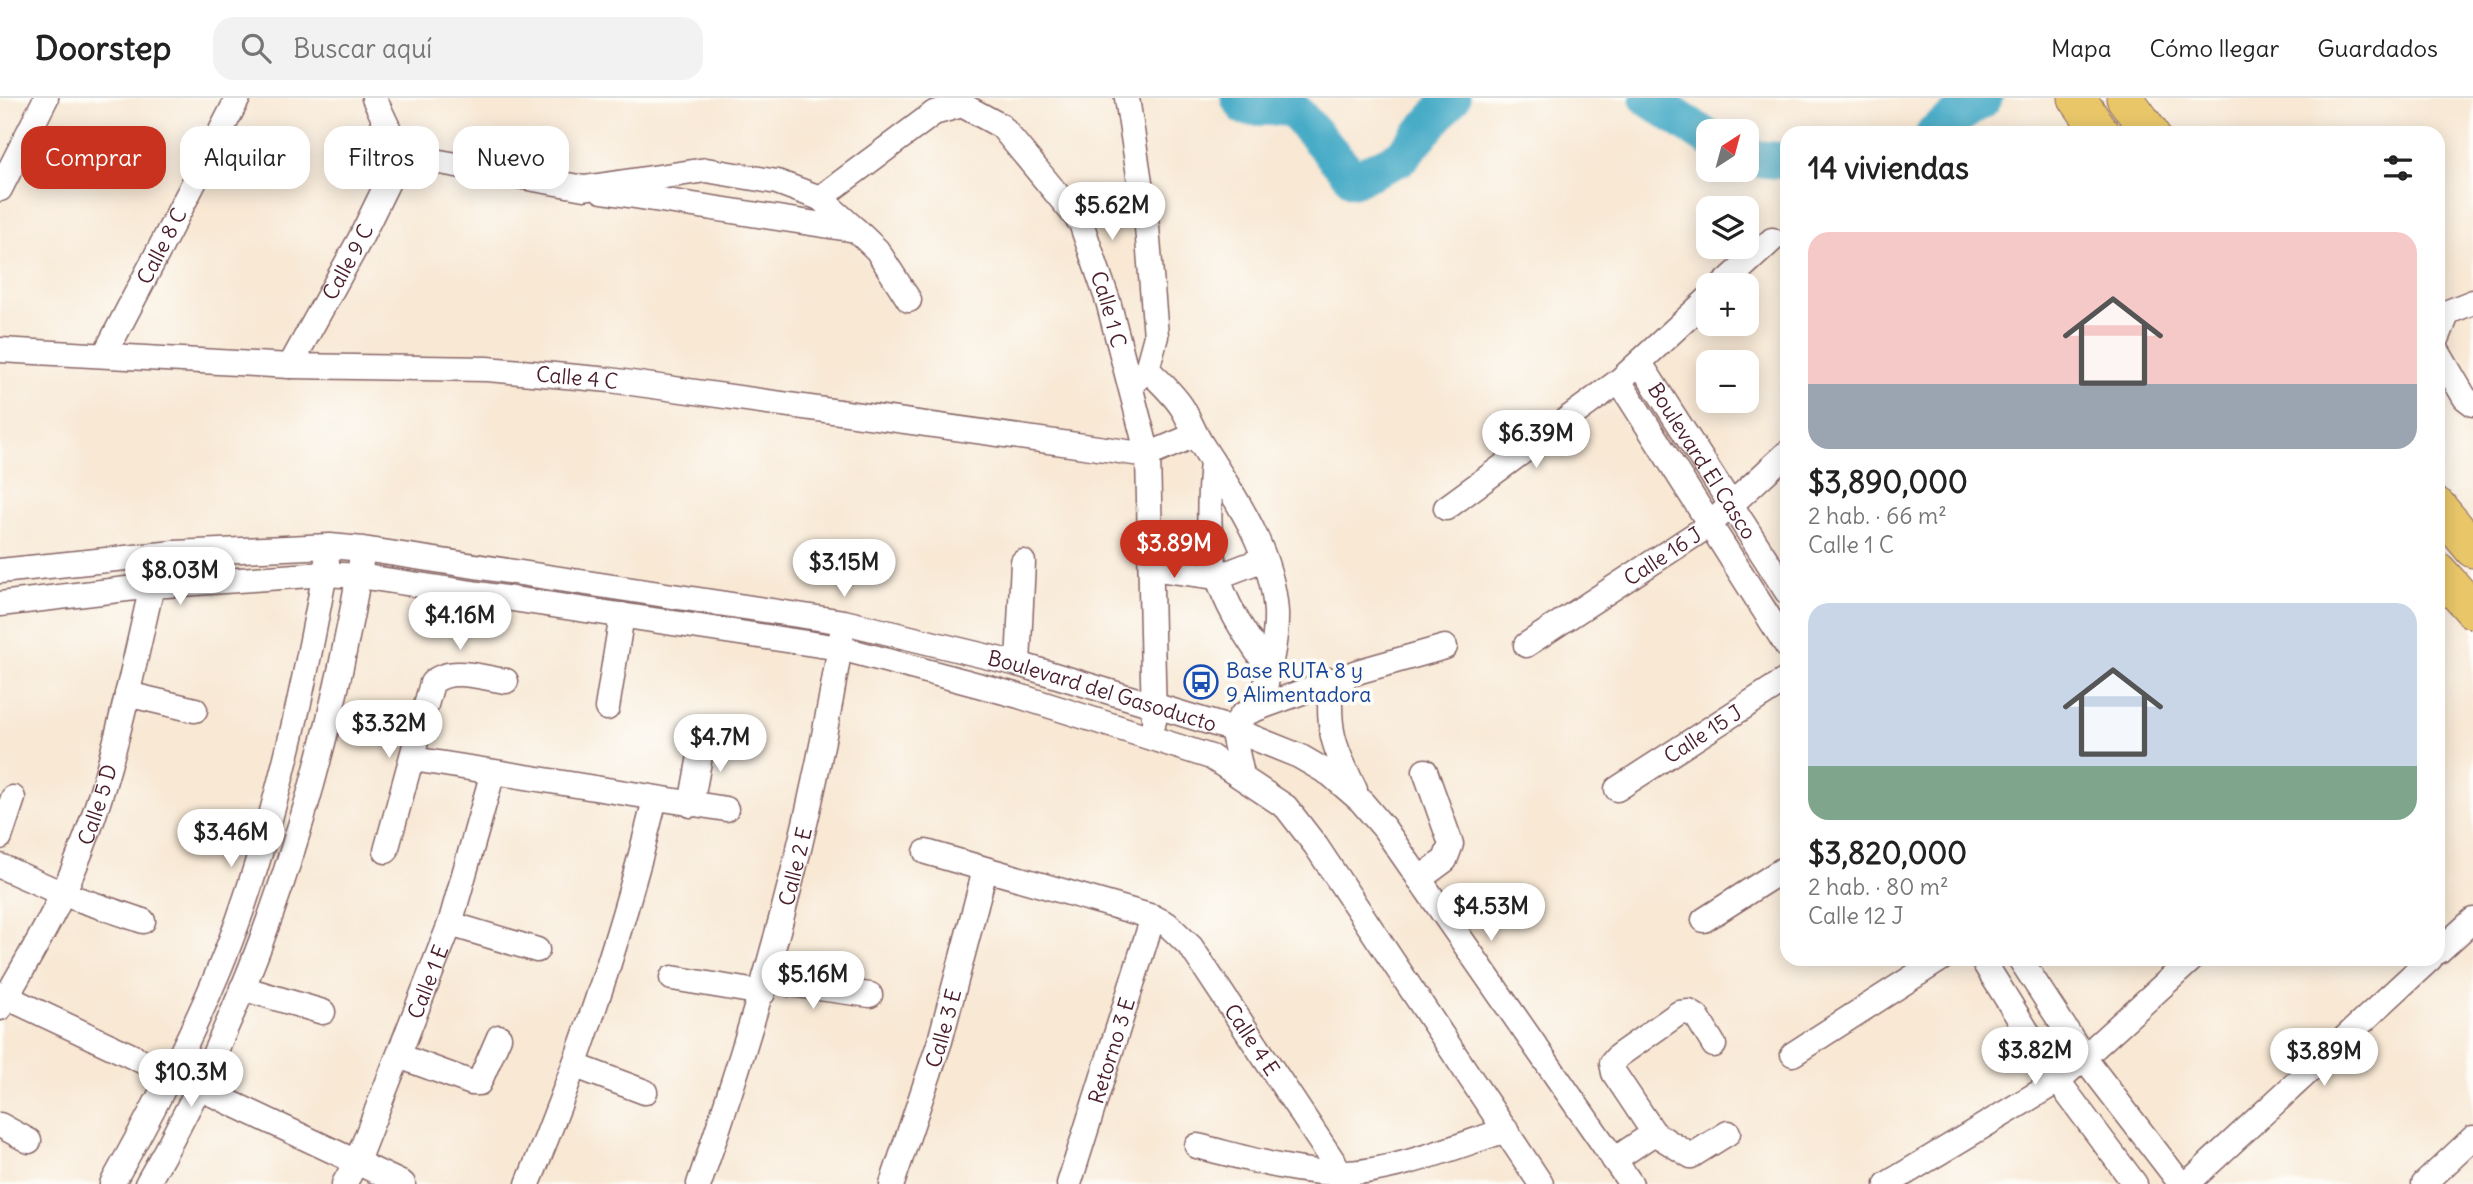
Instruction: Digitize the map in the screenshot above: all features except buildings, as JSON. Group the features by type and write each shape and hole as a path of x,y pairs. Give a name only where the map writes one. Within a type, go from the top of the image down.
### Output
{"highway":[{"path":"2077,98 2096,126"},
{"path":"2445,515 2473,549"},
{"path":"2445,579 2473,610"}],"street":[{"path":"0,189 46,98"},
{"name":"Calle 8 C","path":"104,354 238,98"},
{"path":"374,98 387,126"},
{"path":"1126,98 1147,227 1156,335 1147,369 1129,387"},
{"name":"Calle 1 C","path":"820,198 934,113 962,105 1001,126 1081,223 1108,300 1148,455 1156,706 1153,737"},
{"path":"439,162 584,188 856,230"},
{"path":"584,188 706,170 777,182 820,198 856,230 885,261 909,300"},
{"name":"Calle 9 C","path":"290,366 384,189"},
{"path":"1736,273 1772,240"},
{"path":"2445,320 2448,312 2473,302"},
{"path":"1446,508 1619,381 1696,310"},
{"name":"Calle 4 C","path":"0,350 290,366 487,369 610,380 1148,455"},
{"name":"Boulevard El Casco","path":"1640,363 1780,581"},
{"path":"2445,364 2465,398 2473,404"},
{"path":"1147,369 1182,407 1195,435 1240,506 1264,559 1276,612 1261,707"},
{"name":"Boulevard El Casco","path":"1619,381 1708,526 1780,635"},
{"path":"1148,455 1195,435"},
{"name":"Calle 16 J","path":"1526,645 1708,526 1780,460"},
{"path":"1212,461 1207,522 1217,577 1228,608 1269,669"},
{"path":"112,1184 211,989 262,849 291,744 330,546"},
{"name":"Boulevard del Gasoducto","path":"0,571 174,553 330,546 363,549 844,622 1018,664 1233,729 1299,756 1329,774 1361,801 1419,879 1631,1184"},
{"path":"147,1184 199,1087 242,988 289,861 308,798 363,549"},
{"path":"1151,568 1217,577 1264,559"},
{"path":"1018,664 1023,562"},
{"name":"Boulevard del Gasoducto","path":"0,604 152,586 325,574 359,576 840,648 1019,696 1211,757 1242,775 1286,807 1316,846 1541,1184"},
{"name":"Calle 5 D","path":"2,1000 62,894 102,785 152,586"},
{"path":"607,708 622,615"},
{"name":"Calle 2 E","path":"699,1184 765,984 807,819 844,622"},
{"path":"1242,775 1233,729 1242,715 1331,680 1445,647"},
{"path":"386,852 432,683 440,676 450,673 506,681"},
{"path":"1331,680 1329,727 1338,755 1361,801"},
{"name":"Calle 15 J","path":"1617,789 1780,684"},
{"path":"127,694 195,710"},
{"path":"691,804 705,734"},
{"path":"413,759 726,809"},
{"path":"1419,879 1445,860 1451,845 1425,771"},
{"name":"Calle 1 E","path":"344,1184 357,1161 450,924 493,772"},
{"path":"0,837 13,798"},
{"path":"528,1184 576,1066 631,899 655,799"},
{"path":"926,852 1153,916"},
{"path":"0,866 62,894 143,921"},
{"name":"Calle 3 E","path":"892,1184 940,1041 985,870"},
{"path":"1703,920 1780,871"},
{"name":"Calle 4 E","path":"1153,916 1167,923 1191,947 1341,1173"},
{"name":"Retorno 3 E","path":"1069,1184 1153,916"},
{"path":"2445,946 2473,920"},
{"path":"450,924 537,950"},
{"path":"1793,1054 1930,966"},
{"path":"1986,966 2050,1086 2135,1184"},
{"path":"2025,966 2085,1059 2181,1184"},
{"path":"1887,1184 2050,1086 2085,1059 2185,966"},
{"path":"2186,1184 2422,966"},
{"path":"672,978 790,984 870,995"},
{"path":"242,988 323,1012"},
{"path":"2,1000 199,1087 403,1184"},
{"path":"1714,1045 1697,1017 1689,1012 1679,1013 1612,1063 1614,1073 1654,1133 1691,1156 1728,1133"},
{"path":"399,1056 472,1083 479,1083 499,1037"},
{"path":"576,1066 645,1092"},
{"path":"0,1125 29,1141"},
{"path":"1197,1146 1259,1161 1341,1173 1437,1153 1506,1130"},
{"path":"1614,1160 1654,1133"},
{"path":"2424,1184 2473,1138"}],"waterway":[{"path":"1239,98 1245,107 1292,108 1354,179 1400,158 1452,98"},
{"path":"1648,98 1696,130"},
{"path":"1944,126 1984,98"},
{"path":"1759,159 1780,160"}],"place":[{"name":"Base RUTA 8 y 9 Alimentadora","path":"1201,682"}]}
